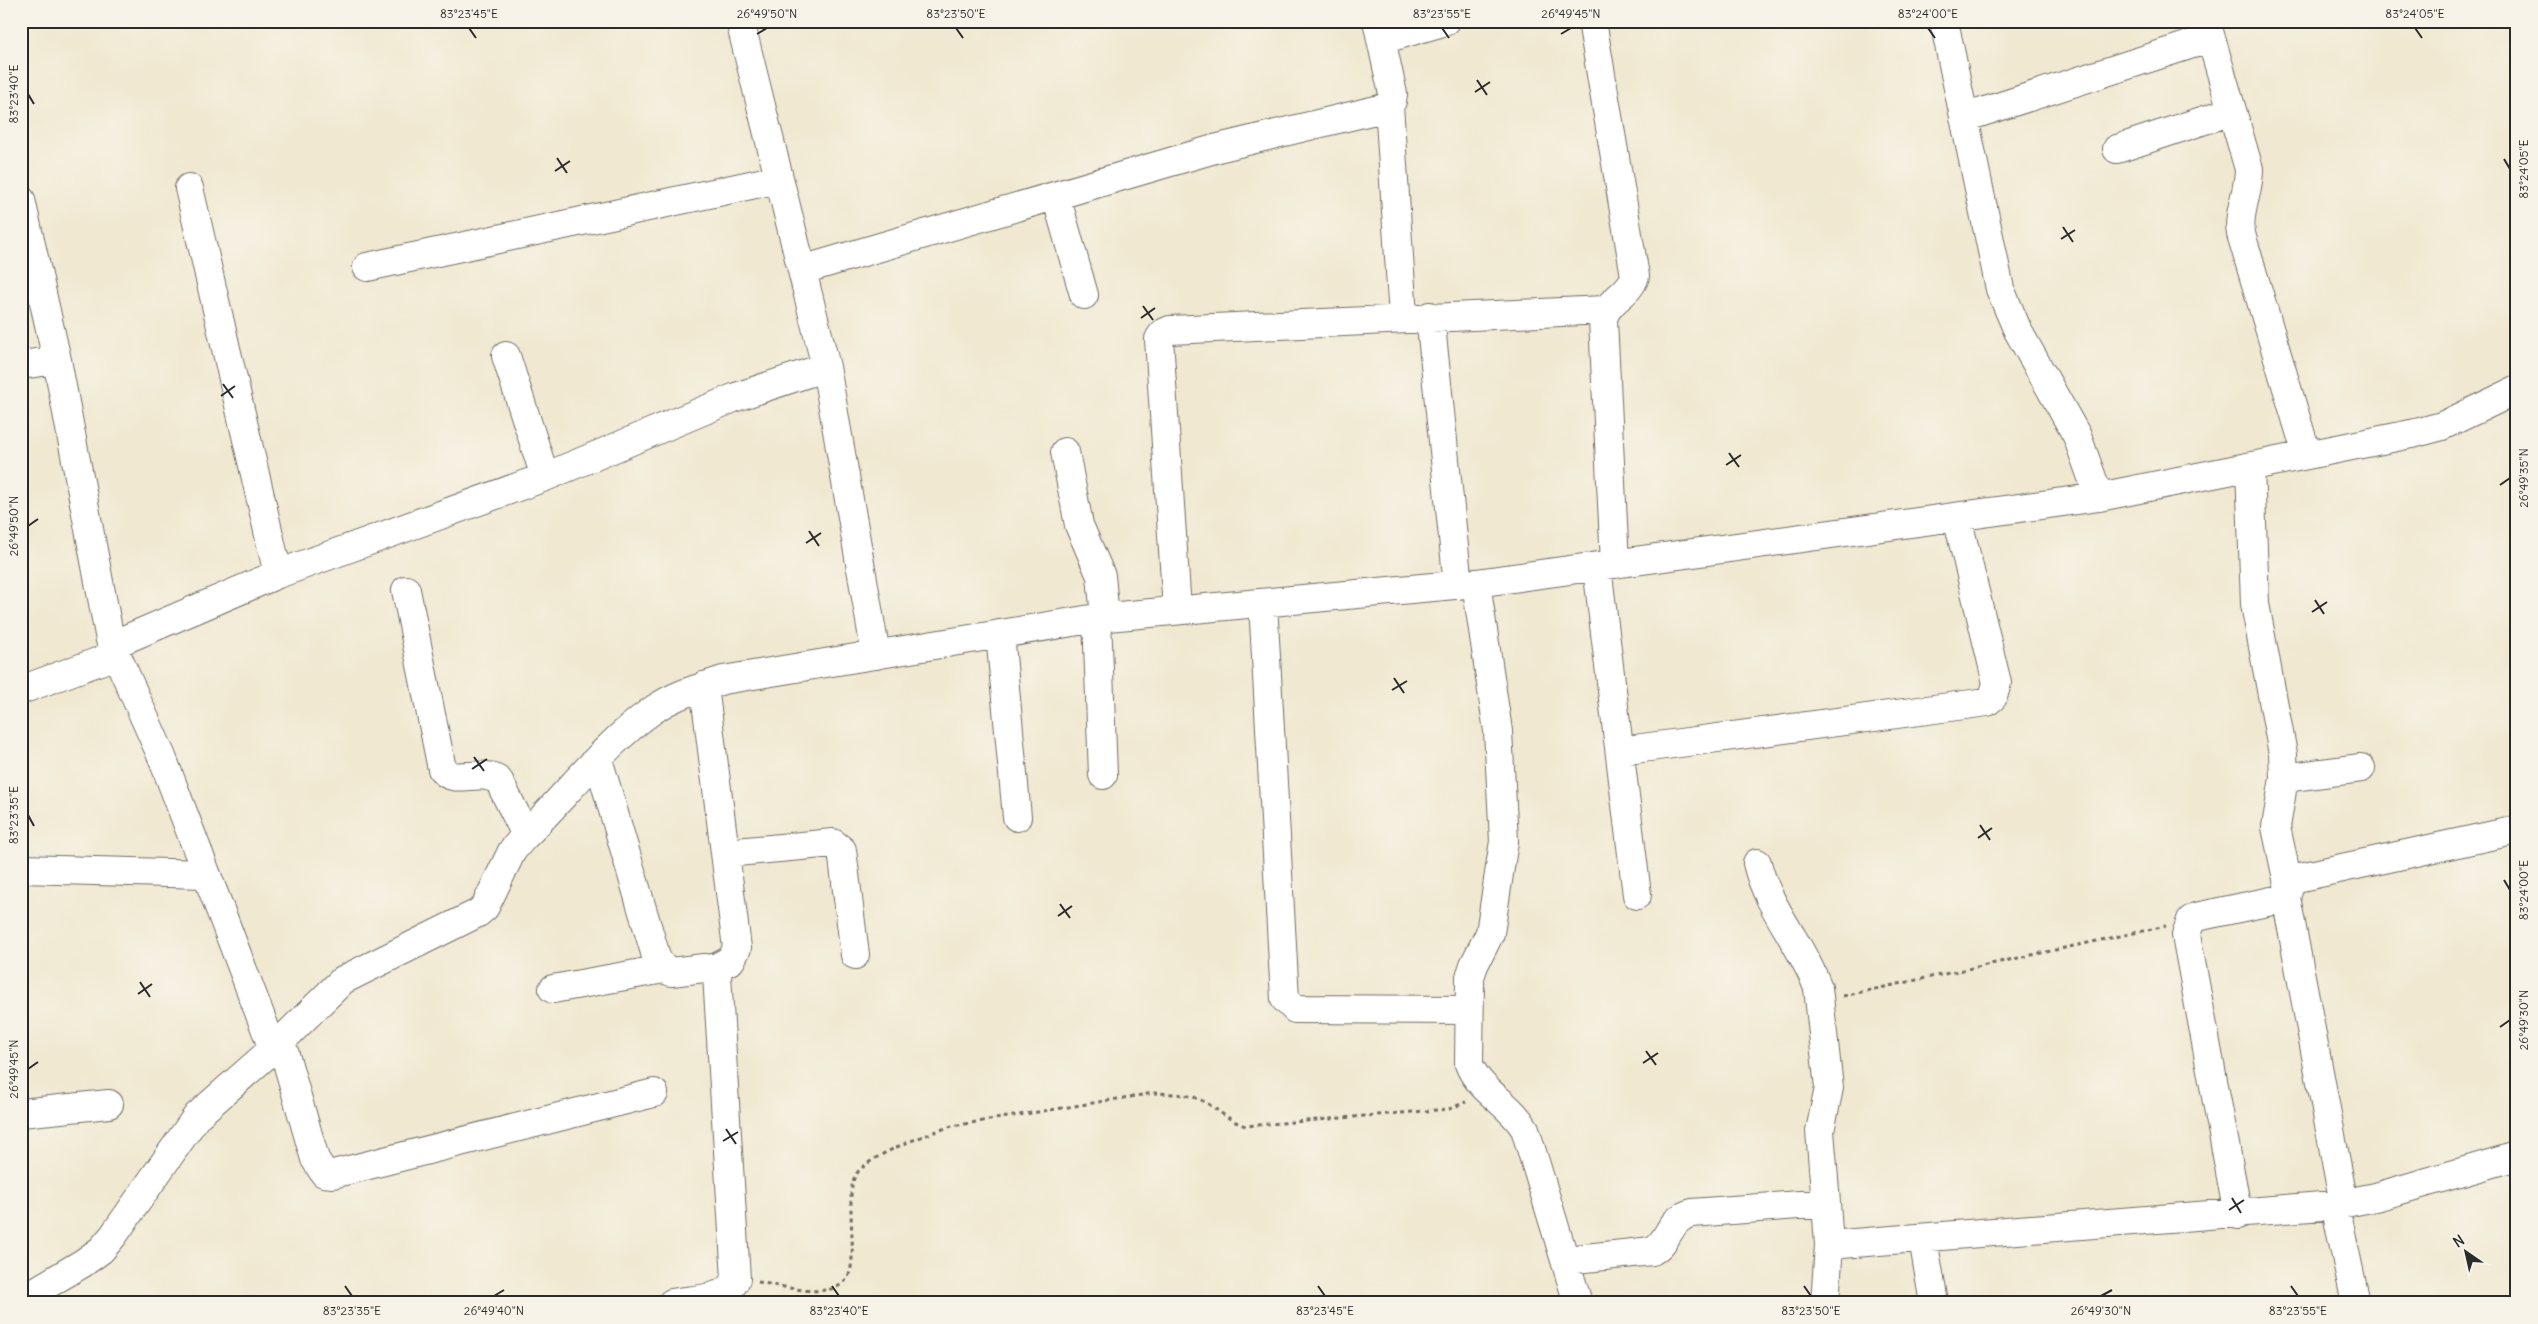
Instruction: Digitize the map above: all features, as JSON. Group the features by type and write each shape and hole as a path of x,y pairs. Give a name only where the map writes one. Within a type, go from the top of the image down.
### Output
{"street":[{"path":"740,21 826,367 876,655"},
{"path":"1402,318 1389,105 1393,94 1379,31 1446,21"},
{"path":"1592,21 1635,276 1628,291 1612,302 1605,310 1603,320 1606,565 1620,751 1638,895"},
{"path":"1944,21 2000,290 2007,310 2077,436 2099,497"},
{"path":"1964,118 2208,30 2249,169 2249,184 2239,223 2307,455"},
{"path":"802,270 1218,148 1389,105"},
{"path":"2117,149 2232,110"},
{"path":"367,267 779,179"},
{"path":"189,188 278,574"},
{"path":"1056,196 1084,295"},
{"path":"21,200 29,269 57,360 107,631 162,757 205,874 277,1045 315,1159 324,1173 333,1174 654,1093"},
{"path":"1177,610 1160,339 1163,333 1170,330 1430,316 1605,310"},
{"path":"1430,316 1467,584 1498,731 1504,841 1490,933 1470,977 1469,1064 1474,1076 1482,1085 1511,1108 1525,1129 1578,1303"},
{"path":"506,356 545,477"},
{"path":"21,365 57,360"},
{"path":"21,690 114,650 278,574 545,477 736,396 826,367"},
{"path":"21,1300 101,1250 113,1236 197,1116 277,1045 343,980 478,913 490,900 512,851 621,734 654,709 689,691 723,680 1101,618 1467,584 2099,497 2416,434 2442,426 2517,390"},
{"path":"1066,452 1078,525 1101,576 1103,775"},
{"path":"2250,467 2255,604 2284,754 2284,778 2276,827 2356,1303"},
{"path":"1620,751 1987,702 1993,698 1997,683 1957,517"},
{"path":"406,590 442,769 446,775 453,777 491,775 499,781 526,835"},
{"path":"1264,603 1285,999 1295,1009 1469,1010"},
{"path":"1000,634 1017,817"},
{"path":"598,759 658,963 664,969 671,972 704,968 713,969 731,960 737,948 704,686"},
{"path":"2284,778 2361,768"},
{"path":"2238,1214 2186,935 2191,920 2286,889 2517,830"},
{"path":"726,853 833,842 839,845 842,850 855,955"},
{"path":"1757,863 1768,897 1813,973 1820,1001 1828,1088 1820,1131 1829,1245 1825,1303"},
{"path":"21,869 205,874"},
{"path":"553,989 664,969"},
{"path":"672,1303 724,1294 733,1286 736,1279 717,975 713,969"},
{"path":"21,1113 108,1104"},
{"path":"1829,1245 2238,1214 2340,1204 2376,1197 2517,1156"},
{"path":"1566,1260 1652,1251 1658,1248 1676,1220 1692,1213 1826,1203"},
{"path":"1923,1239 1934,1303"}],"path":[{"path":"1820,1001 2191,920"},
{"path":"736,1279 819,1291 834,1290 845,1283 851,1268 851,1193 856,1174 871,1160 925,1135 952,1126 1154,1093 1179,1094 1200,1099 1234,1123 1246,1126 1450,1109 1470,1100 1482,1085"}]}
